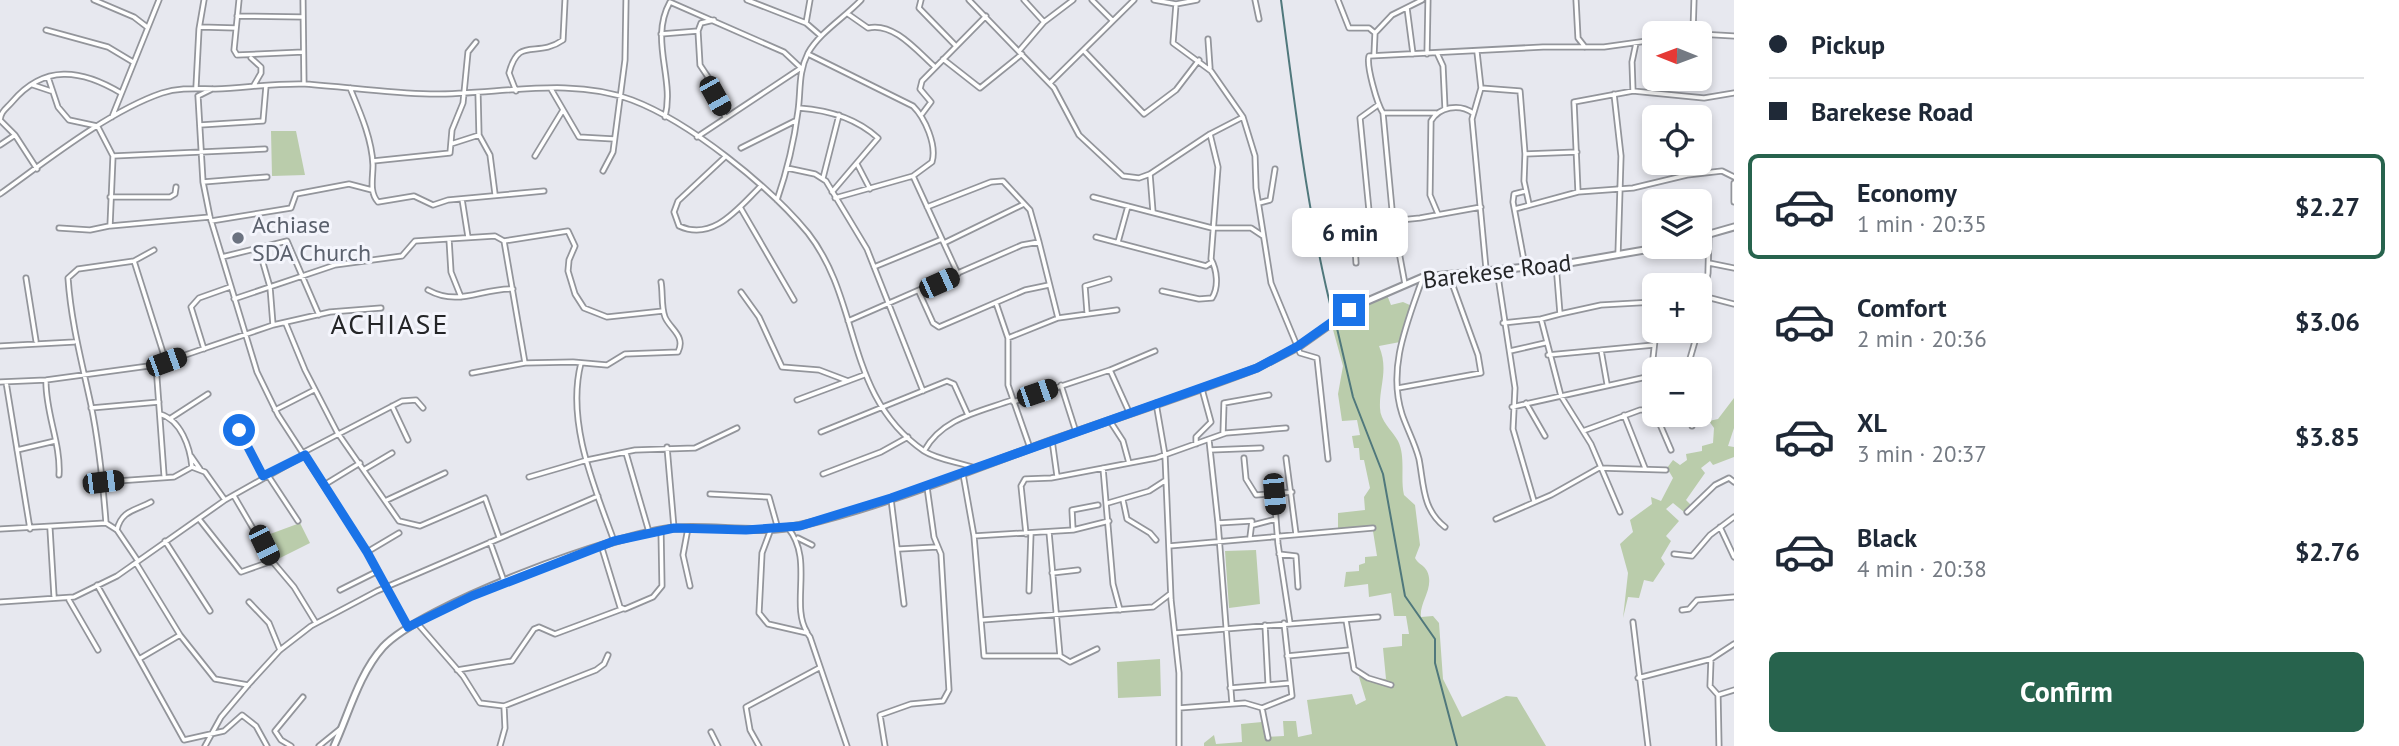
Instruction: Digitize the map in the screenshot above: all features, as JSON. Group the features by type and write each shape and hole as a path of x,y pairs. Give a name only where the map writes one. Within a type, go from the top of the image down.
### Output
{"main road":[{"path":"1712,233 1734,227"},
{"name":"Barekese Road","path":"334,746 372,661 390,639 416,622 601,545 674,528 788,528 891,498 1257,368 1298,346 1356,306 1423,277 1556,264 1642,251"}],"street":[{"path":"94,0 134,17 147,27"},
{"path":"113,117 159,0"},
{"path":"196,87 204,0"},
{"path":"239,0 235,53 249,57 303,52"},
{"path":"516,91 509,73 515,54 520,50 541,50 562,40 565,0"},
{"path":"603,171 613,152 625,60 626,0"},
{"path":"747,0 806,23 821,36"},
{"path":"806,23 810,0"},
{"path":"777,200 788,168 799,108 802,68 821,36 861,0"},
{"path":"921,0 919,8 955,45"},
{"path":"970,0 1050,83 1064,102 1079,135 1103,160 1128,177 1150,174 1210,134 1243,117"},
{"path":"1024,0 1044,22"},
{"path":"943,59 980,88 1020,52 1044,22 1073,0"},
{"path":"1092,0 1112,20"},
{"path":"1050,83 1134,0"},
{"path":"1154,0 1176,4 1197,0"},
{"path":"1255,0 1259,19"},
{"path":"1338,0 1349,28 1369,28 1375,33"},
{"path":"1374,55 1375,33 1392,15 1422,0"},
{"path":"1427,54 1428,0"},
{"path":"1576,0 1578,38 1585,47"},
{"path":"1694,0 1696,21"},
{"path":"304,2 304,84"},
{"path":"665,117 667,103 661,21 670,2 785,52 802,68"},
{"path":"1176,4 1173,43 1211,71 1243,117 1254,150 1258,204 1276,302 1291,327 1302,354 1312,354 1317,358 1328,459"},
{"path":"1407,8 1413,54"},
{"path":"848,14 864,26 880,26 892,31 935,66"},
{"path":"237,16 303,17"},
{"path":"922,114 931,102 920,85 955,45 986,16"},
{"path":"715,20 701,23 698,31 700,65 710,80 725,117"},
{"path":"200,27 236,27"},
{"path":"46,30 108,47 133,62"},
{"path":"661,34 698,31"},
{"path":"1712,34 1734,36"},
{"path":"1208,39 1211,71"},
{"path":"1405,284 1393,220 1383,113 1378,105 1367,61 1369,56 1642,42"},
{"path":"373,161 448,154 452,144 452,130 464,94 468,52 477,43"},
{"path":"1633,91 1632,71 1636,43"},
{"path":"1084,52 1144,114 1176,90 1199,60"},
{"path":"1476,52 1481,88 1472,113 1486,269"},
{"path":"1437,53 1443,66 1446,109"},
{"path":"808,54 894,95 922,114 934,156 929,166 913,176 835,198"},
{"path":"249,57 261,67 253,86"},
{"path":"697,137 802,68"},
{"path":"37,169 0,117 20,93 48,77 67,72 121,93"},
{"path":"48,77 52,92 69,120 99,127"},
{"path":"0,194 113,117 163,93 196,87 213,89 304,84 464,94 551,89 619,96 665,117 697,137 777,200 810,235 835,275 864,376 883,405 908,437 924,451 975,468"},
{"path":"33,85 52,92"},
{"path":"200,125 263,121 266,86"},
{"path":"350,88 373,161 372,190 378,202 414,196 433,205 462,198 544,191"},
{"path":"1481,88 1520,91 1526,191 1530,204"},
{"path":"198,96 213,89"},
{"path":"551,89 579,137 614,139"},
{"path":"185,90 194,91 198,96 203,182 210,219 257,372 275,410 367,552 408,627"},
{"path":"1578,192 1573,104 1633,91 1704,98 1734,93"},
{"path":"478,93 479,135 490,155 495,194"},
{"path":"1614,94 1621,156 1618,256"},
{"path":"1370,221 1360,118 1378,105"},
{"path":"1383,113 1436,113 1463,107 1472,113"},
{"path":"799,108 839,115 877,138 832,192"},
{"path":"535,156 563,110"},
{"path":"1436,113 1430,127 1430,195 1438,214"},
{"path":"823,178 839,115"},
{"path":"741,148 796,121"},
{"path":"99,127 113,156 110,226"},
{"path":"1162,291 1199,299 1212,298 1216,291 1212,228 1218,167 1210,134"},
{"path":"0,145 15,135"},
{"path":"452,144 479,135"},
{"path":"113,156 265,149"},
{"path":"1525,154 1577,152"},
{"path":"725,157 678,201 675,218 680,226 689,230 714,228 761,186"},
{"path":"857,164 870,189"},
{"path":"788,168 823,178 832,192 874,267 923,391"},
{"path":"1258,204 1270,200 1275,169"},
{"path":"1712,172 1722,171 1734,177"},
{"path":"1150,174 1153,212"},
{"path":"1515,209 1578,192 1618,190 1687,175"},
{"path":"913,176 958,274"},
{"path":"203,182 267,177"},
{"path":"927,208 998,180 1008,186 1030,210 1058,318"},
{"path":"1734,183 1734,202"},
{"path":"59,228 90,230 110,226 210,219 291,208 296,194 349,184 372,190"},
{"path":"110,197 170,197 175,194 176,187"},
{"path":"1525,266 1514,194 1526,191"},
{"path":"1093,197 1212,228 1251,229 1263,236"},
{"path":"462,198 468,237"},
{"path":"874,267 943,241 1025,204"},
{"path":"1118,242 1128,206"},
{"path":"740,207 794,300"},
{"path":"1356,263 1355,226 1370,221 1481,207"},
{"path":"234,299 335,265 402,256 415,242 495,236 504,241 568,231 575,246 568,271 575,294 584,308 607,317 663,311"},
{"path":"1096,237 1206,266 1212,261"},
{"path":"449,239 449,267 461,297"},
{"path":"222,257 287,241 319,315"},
{"path":"504,241 525,363"},
{"path":"848,321 1022,246 1039,242"},
{"path":"259,249 271,287 273,325"},
{"path":"106,523 103,482 91,408 75,343 69,275 78,269 134,261 154,250"},
{"path":"1706,273 1708,259"},
{"path":"134,261 166,362"},
{"path":"1708,263 1734,268"},
{"path":"1556,264 1560,314"},
{"path":"1496,268 1515,388 1514,435 1534,501"},
{"path":"1398,388 1481,373 1481,365 1448,273"},
{"path":"1423,277 1402,338 1398,388 1402,413 1418,456 1423,496 1437,521 1445,527"},
{"path":"26,278 36,341"},
{"path":"1087,312 1085,286 1109,279"},
{"path":"472,373 525,363 607,365 625,354 678,352 681,346 679,336 663,311 661,282"},
{"path":"919,292 936,326 1049,285"},
{"path":"204,349 191,307 199,298 230,287"},
{"path":"428,290 443,298 461,297 493,289 513,289"},
{"path":"741,292 759,317 782,367 819,370 848,381"},
{"path":"1712,297 1734,304"},
{"path":"996,303 1008,338 1006,375 1030,448"},
{"path":"1503,323 1541,319 1601,306 1642,303"},
{"path":"0,382 46,380 156,365 273,325 319,315 381,308"},
{"path":"1008,338 1058,318 1116,310"},
{"path":"1541,319 1548,355 1561,396 1583,430 1620,512"},
{"path":"286,324 314,390 337,432 387,500 399,521 415,527 485,498 499,537"},
{"path":"0,346 36,341 70,340 75,343"},
{"path":"1510,351 1546,343"},
{"path":"1513,407 1651,376 1654,345 1548,355"},
{"path":"1601,350 1607,384"},
{"path":"924,451 938,429 968,415 1110,370 1155,351"},
{"path":"581,363 579,423 587,460 614,541"},
{"path":"156,365 164,475"},
{"path":"1110,370 1129,412"},
{"path":"797,400 864,376"},
{"path":"46,380 46,400 59,451 59,475"},
{"path":"6,382 30,529"},
{"path":"821,432 883,405 951,382 968,415"},
{"path":"1061,385 1076,432"},
{"path":"1196,443 1196,437 1211,422 1202,389"},
{"path":"275,410 314,390"},
{"path":"172,418 208,394"},
{"path":"1223,434 1224,403 1269,395"},
{"path":"0,602 54,597 69,600 137,562 225,500 337,432 369,420 392,406 416,400 423,408"},
{"path":"91,408 159,401"},
{"path":"1156,403 1165,455 1180,746"},
{"path":"1526,403 1545,436"},
{"path":"392,406 408,440"},
{"path":"1583,430 1624,415 1642,412"},
{"path":"160,414 172,418 191,456 219,488 225,500"},
{"path":"1624,415 1645,468"},
{"path":"1109,420 1123,441 1129,463"},
{"path":"1661,427 1671,450"},
{"path":"529,477 587,460 626,453 667,447 695,448 737,428"},
{"path":"1029,592 1029,533 1023,480 1165,455 1223,434 1286,428"},
{"path":"239,430 265,475 298,522"},
{"path":"823,474 881,452 908,437"},
{"path":"1052,440 1057,476"},
{"path":"1209,440 1232,704"},
{"path":"17,450 55,442"},
{"path":"667,447 674,528"},
{"path":"1210,450 1261,448"},
{"path":"365,469 392,453"},
{"path":"626,453 649,532"},
{"path":"191,456 192,467"},
{"path":"1244,458 1246,479 1254,493 1259,496 1292,492"},
{"path":"1286,458 1296,534"},
{"path":"324,485 360,463"},
{"path":"103,482 164,475 174,477 192,467 200,469"},
{"path":"1103,468 1113,584 1120,610"},
{"path":"1496,519 1521,510 1599,468 1666,470"},
{"path":"963,472 974,536 983,651 987,658 1060,656 1070,662 1097,649"},
{"path":"387,500 445,473"},
{"path":"1687,512 1721,481 1729,478 1734,482"},
{"path":"1108,503 1123,500 1166,480"},
{"path":"885,746 880,715 911,704 943,701 949,690 948,631 941,554 937,547 926,485"},
{"path":"710,494 769,497 774,529 762,554 759,613 768,624 807,633"},
{"path":"1179,708 1245,703 1262,708 1291,698 1287,623 1274,494"},
{"path":"234,496 272,561 294,587 316,623"},
{"path":"205,746 221,717 248,685 280,650 316,623 387,587 598,496"},
{"path":"891,498 904,604"},
{"path":"1123,500 1127,519 1150,533 1156,540"},
{"path":"117,530 121,518 128,512 152,502"},
{"path":"1073,530 1072,510 1098,505"},
{"path":"1674,554 1692,556 1720,527 1734,517"},
{"path":"199,519 241,572 272,561"},
{"path":"1253,525 1276,519"},
{"path":"974,536 1073,530 1108,521"},
{"path":"1218,523 1251,521 1253,525"},
{"path":"0,529 106,523 117,530 180,635 218,681 248,685"},
{"path":"1250,537 1253,525"},
{"path":"1720,527 1734,557"},
{"path":"50,528 54,597"},
{"path":"688,528 683,555 690,586"},
{"path":"788,528 796,537 812,545"},
{"path":"1169,546 1373,528"},
{"path":"457,670 512,660 534,629 539,627 555,634 636,606 660,590 661,530"},
{"path":"1049,531 1060,656"},
{"path":"367,552 399,533"},
{"path":"796,537 801,567 801,618 840,719 847,746"},
{"path":"165,541 210,611"},
{"path":"490,542 505,583"},
{"path":"601,545 622,609"},
{"path":"899,549 937,547"},
{"path":"1279,554 1296,556 1298,587"},
{"path":"1052,573 1078,569"},
{"path":"340,590 378,571"},
{"path":"97,585 184,740 230,728 242,715 256,726 267,746"},
{"path":"982,620 1153,607 1171,593"},
{"path":"1682,610 1689,609 1697,600 1734,597"},
{"path":"69,600 99,650"},
{"path":"249,602 269,623 280,650"},
{"path":"1175,633 1378,617"},
{"path":"1346,620 1352,665 1357,672 1391,685"},
{"path":"416,622 468,682 475,699 504,706 596,670 604,664 608,655"},
{"path":"1633,622 1648,746"},
{"path":"1265,625 1268,683"},
{"path":"139,659 180,635"},
{"path":"1638,678 1711,659 1734,644"},
{"path":"1287,656 1349,650"},
{"path":"1711,659 1710,686 1718,695 1719,746"},
{"path":"759,746 750,730 746,707 819,668"},
{"path":"1230,688 1290,683"},
{"path":"1718,695 1734,690"},
{"path":"291,746 276,735 276,728 303,697"},
{"path":"500,746 505,728 504,706"},
{"path":"1262,708 1268,738"},
{"path":"319,746 342,728"},
{"path":"711,732 718,746"}],"green space":[{"path":"271,131 296,131 305,175 272,176"},
{"path":"1387,295 1391,305 1403,302 1412,306 1400,342 1379,346 1383,363 1380,408 1384,421 1400,447 1404,495 1415,505 1420,545 1415,558 1426,569 1429,577 1421,617 1433,616 1439,623 1443,679 1462,717 1506,696 1517,697 1546,746 1204,746 1214,735 1216,744 1242,742 1241,724 1262,722 1266,737 1284,736 1283,721 1296,721 1298,737 1312,734 1307,700 1352,694 1356,705 1366,700 1359,677 1386,679 1383,648 1402,646 1402,634 1409,634 1406,616 1394,616 1391,593 1369,597 1368,584 1344,587 1346,572 1359,571 1359,565 1365,563 1365,557 1377,556 1372,525 1338,529 1338,513 1365,510 1364,497 1370,488 1364,460 1360,460 1359,448 1354,448 1352,436 1360,435 1357,420 1342,421 1338,394 1343,366 1332,326 1359,308"},
{"path":"1734,398 1734,428 1728,446 1734,447 1734,457 1713,465 1710,461 1701,468 1705,473 1686,500 1691,505 1684,512 1673,503 1666,509 1679,521 1666,536 1671,541 1661,558 1665,564 1653,582 1644,580 1639,598 1628,597 1623,618 1628,573 1620,544 1633,532 1630,520 1652,504 1651,497 1661,501 1673,478 1667,468 1673,460 1680,465 1687,460 1686,454 1702,451 1702,446 1713,443 1712,420 1718,419"},
{"path":"300,523 310,543 274,561 262,537"},
{"path":"1256,550 1260,604 1229,608 1225,551"},
{"path":"1160,659 1161,696 1118,698 1117,662"}],"waterway":[{"path":"1281,0 1309,198 1333,316"},
{"path":"1336,324 1353,397 1383,474 1405,596 1435,639 1435,663 1457,746"}],"place":[{"name":"Achiase SDA Church","path":"238,238"}],"district":[{"name":"ACHIASE","path":"390,323"}],"route":[{"path":"239,430 263,476 305,455 367,552 408,627 472,596 614,541 674,528 788,528 891,498 1257,368 1298,346 1349,310"}]}
